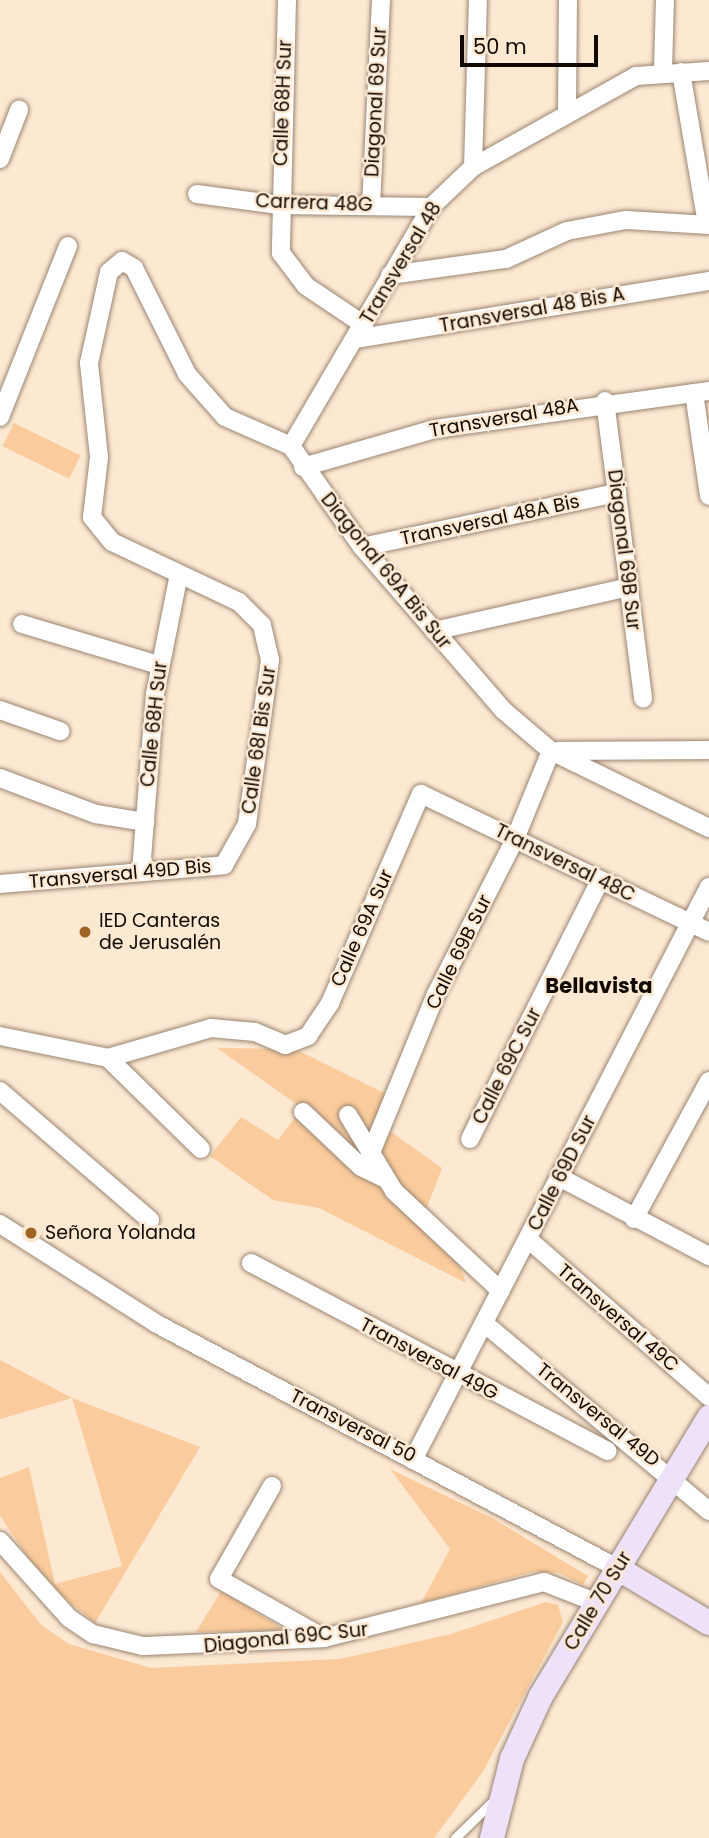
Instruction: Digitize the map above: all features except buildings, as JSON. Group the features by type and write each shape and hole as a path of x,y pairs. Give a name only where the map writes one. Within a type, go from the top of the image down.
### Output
{"street":[{"name":"Calle 68H Sur","path":"287,0 279,205 285,266 359,332"},
{"name":"Diagonal 69 Sur","path":"372,205 381,0"},
{"path":"473,167 478,0"},
{"path":"567,111 568,0"},
{"path":"390,275 506,259 568,231 626,220 708,225 672,71 665,0"},
{"name":"Transversal 48","path":"291,446 431,207 473,167 567,111 636,76 672,71 709,71"},
{"path":"0,159 19,110"},
{"name":"Carrera 48G","path":"197,194 279,205 431,207"},
{"path":"2,417 68,246"},
{"path":"178,579 100,531 92,492 99,457 89,363 107,280 122,261 134,268 187,374 225,417 291,446"},
{"name":"Transversal 48 Bis A","path":"359,332 709,281"},
{"path":"701,392 709,496"},
{"name":"Transversal 48A","path":"303,467 435,429 605,401 701,392"},
{"name":"Diagonal 69B Sur","path":"605,401 643,699"},
{"name":"Diagonal 69A Bis Sur","path":"291,446 303,467 362,547 503,710 551,751 709,828"},
{"name":"Transversal 48A Bis","path":"362,547 617,493"},
{"name":"Calle 68H Sur","path":"141,871 159,665 178,579"},
{"name":"Calle 68I Bis Sur","path":"178,579 239,602 262,625 270,660 247,824 235,854"},
{"path":"434,631 629,587"},
{"path":"22,624 159,665"},
{"path":"0,710 60,731"},
{"path":"551,751 709,750"},
{"name":"Calle 69B Sur","path":"370,1155 436,994 515,839 551,751"},
{"path":"0,778 96,814 145,822"},
{"name":"Transversal 48C","path":"421,793 709,932"},
{"name":"Calle 69A Sur","path":"108,1058 211,1028 256,1032 285,1045 319,1025 421,793"},
{"name":"Transversal 49D Bis","path":"0,884 141,871 205,869 235,854"},
{"name":"Calle 69C Sur","path":"470,1139 600,880"},
{"name":"Calle 69D Sur","path":"414,1458 709,887"},
{"path":"0,1036 108,1058 201,1149"},
{"path":"634,1219 709,1081"},
{"path":"0,1091 150,1220"},
{"path":"303,1112 360,1167 386,1180"},
{"path":"348,1115 386,1180 501,1291"},
{"path":"559,1177 634,1219 709,1256"},
{"name":"Transversal 50","path":"0,1224 157,1324 414,1458 617,1568 709,1623"},
{"name":"Transversal 49C","path":"528,1239 709,1397"},
{"name":"Transversal 49G","path":"251,1263 457,1375 608,1451"},
{"name":"Transversal 49D","path":"484,1323 709,1511"},
{"name":"Calle 70 Sur","path":"492,1838 501,1793 541,1696 595,1602 674,1481 709,1417"},
{"path":"272,1486 219,1579 324,1638"},
{"name":"Diagonal 69C Sur","path":"0,1541 69,1618 93,1634 178,1648 324,1638 544,1583 595,1602"}],"lane":[{"name":"Calle 70 Sur","path":"455,1838 501,1793"}],"shaded area":[{"path":"14,423 81,455 69,479 3,446"},
{"path":"217,1048 295,1049 388,1095 377,1122 442,1168 426,1210 452,1245 466,1283 319,1208 273,1200 210,1156 241,1117 278,1140 302,1108"},
{"path":"0,1360 72,1398 0,1419"},
{"path":"72,1398 200,1447 95,1623 45,1582 0,1516 0,1478 29,1467 55,1584 122,1566"},
{"path":"390,1469 492,1518 588,1576 583,1585 559,1573 532,1572 421,1603 450,1549"},
{"path":"0,1572 41,1625 69,1644 151,1668 340,1659 451,1634 546,1602 558,1605 563,1622 482,1773 434,1838 0,1838"},
{"path":"221,1591 285,1630 196,1632"}],"place":[{"name":"IED Canteras de Jerusalén","path":"85,932"},
{"name":"Señora Yolanda","path":"31,1233"}],"district":[{"name":"Bellavista","path":"599,986"}]}
